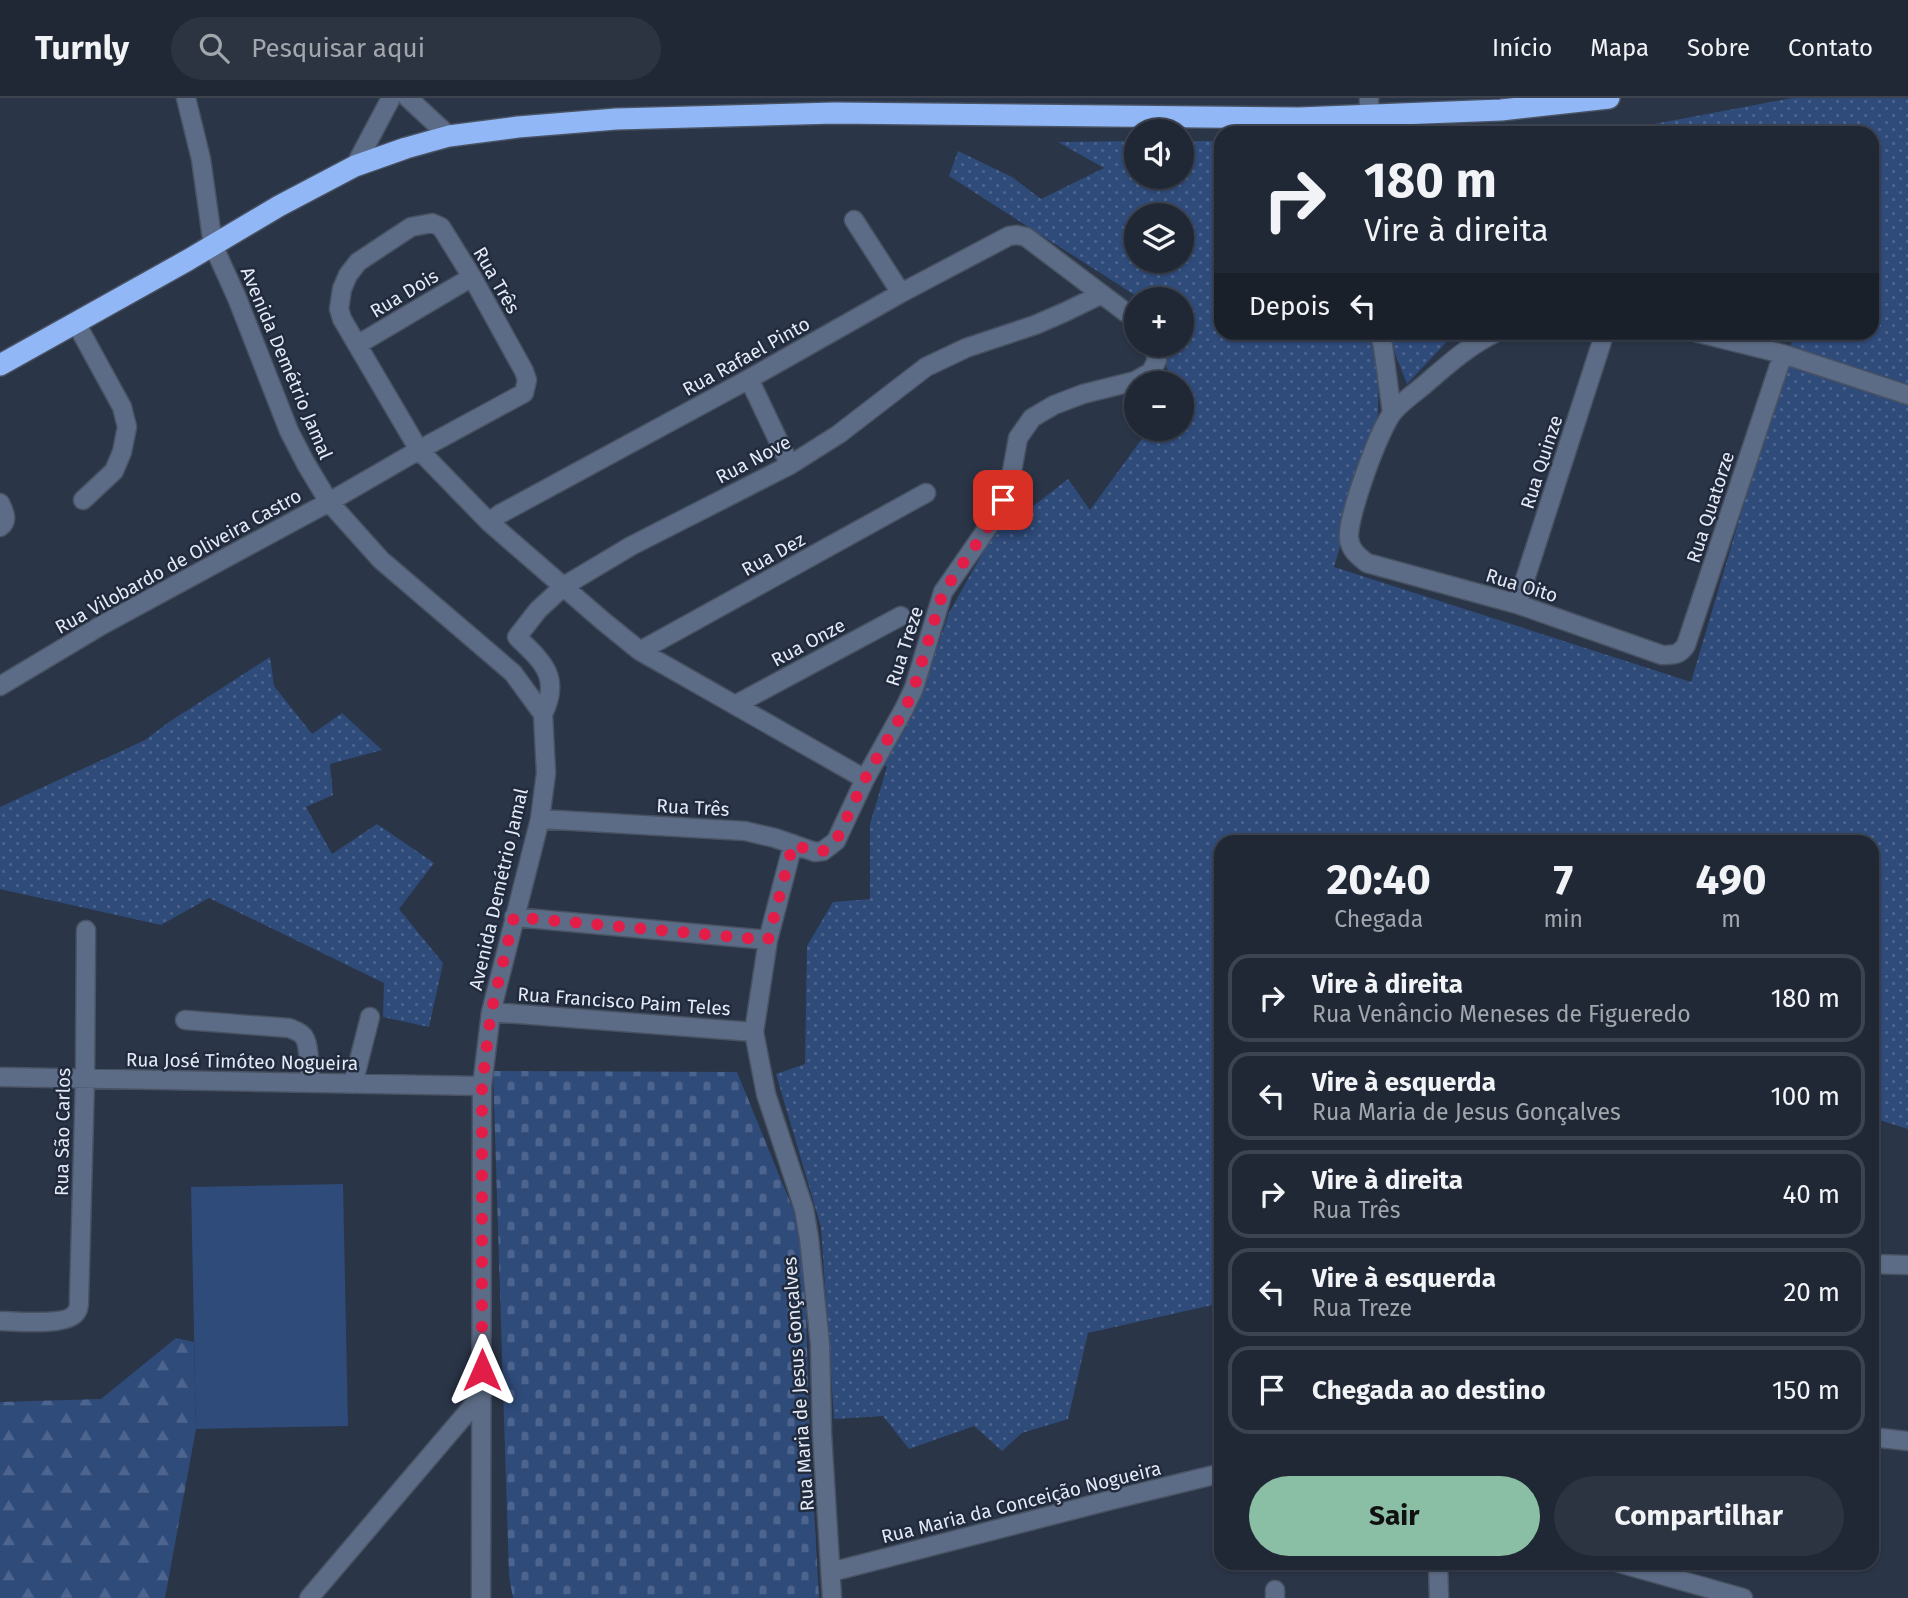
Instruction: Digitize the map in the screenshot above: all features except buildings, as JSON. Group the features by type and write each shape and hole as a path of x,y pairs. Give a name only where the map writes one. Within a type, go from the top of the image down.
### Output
{"highway":[{"path":"0,365 279,206 355,166 449,136 616,118 835,113 1302,126 1369,107 1500,110 1609,98"}],"street":[{"name":"Avenida Demétrio Jamal","path":"186,98 201,159 213,245 289,431 306,464 329,502 381,560 513,673 542,714 546,773 540,819 491,1012 482,1086 482,1395 478,1595"},
{"path":"355,166 391,98"},
{"path":"408,98 449,136"},
{"path":"854,220 901,293"},
{"name":"Rua Três","path":"357,345 339,309 342,289 348,275 358,262 411,228 432,223 441,227 524,371 527,380 524,393"},
{"name":"Rua Rafael Pinto","path":"489,522 999,240 1017,235 1026,237 1102,294"},
{"name":"Rua Dois","path":"357,345 472,277"},
{"path":"1102,294 1124,311"},
{"name":"Rua Nove","path":"542,714 549,701 551,682 544,663 517,637 538,610 564,586 631,545 790,465 839,434 926,367 966,348 1035,325 1102,294"},
{"path":"76,323 122,407 127,427 122,452 114,471 83,500"},
{"path":"1381,340 1392,413"},
{"path":"1392,413 1460,354 1484,340"},
{"name":"Rua Quinze","path":"1517,604 1602,340"},
{"path":"1726,340 1783,355 1908,395"},
{"path":"357,345 419,450 489,522 603,621 640,651 865,779"},
{"name":"Rua Quatorze","path":"1661,655 1675,655 1683,651 1686,645 1783,355"},
{"name":"Rua Treze","path":"836,841 865,779 905,709 943,592 993,520 1003,500 1011,477 1018,438 1032,418 1054,405 1083,394 1135,381 1151,372 1156,357"},
{"path":"749,379 790,465"},
{"name":"Rua Vilobardo de Oliveira Castro","path":"0,686 102,625 524,393"},
{"name":"Rua Oito","path":"1392,413 1361,485 1348,534 1351,548 1358,557 1367,563 1517,604 1661,655"},
{"name":"Rua Dez","path":"640,651 926,493"},
{"path":"0,503 6,519 0,527"},
{"name":"Rua Onze","path":"735,705 901,616"},
{"name":"Rua Três","path":"540,819 745,831 814,852 823,851 836,841"},
{"name":"Rua Maria de Jesus Gonçalves","path":"793,844 768,940 754,1032 766,1094 804,1209 809,1238 820,1344 822,1434 832,1598"},
{"path":"514,917 768,940"},
{"name":"Rua São Carlos","path":"0,1321 58,1321 71,1318 77,1312 85,1079 86,930"},
{"name":"Rua Francisco Paim Teles","path":"491,1012 754,1032"},
{"path":"354,1083 370,1017"},
{"path":"185,1020 289,1028 298,1032 304,1037 307,1046 310,1083"},
{"name":"Rua José Timóteo Nogueira","path":"0,1077 482,1086"},
{"path":"1879,1264 1908,1265"},
{"path":"309,1598 482,1395"},
{"path":"1879,1438 1908,1441"},
{"name":"Rua Maria da Conceição Nogueira","path":"831,1572 1214,1475"},
{"path":"1438,1570 1439,1598"},
{"path":"1644,1570 1743,1598"}],"green space":[{"path":"1792,98 1908,98 1908,1129 1879,1120 1879,835 1214,835 1214,1305 1088,1333 1068,1419 1022,1433 1002,1451 974,1426 909,1449 883,1416 834,1419 821,1227 776,1074 805,1064 807,946 833,902 870,899 870,824 887,767 876,760 922,692 949,613 1009,506 1027,511 1068,479 1090,510 1140,441 1194,441 1194,371 1168,371 1164,357 1194,357 1194,287 1124,288 949,176 958,151 1012,177 1041,199 1104,168 1058,142 1124,141 1124,189 1194,189 1194,141 1214,141 1214,340 1373,340 1379,353 1378,414 1334,567 1691,682 1792,340 1879,340 1879,126 1643,126"},
{"path":"1390,340 1448,340 1407,384"},
{"path":"270,657 274,686 312,734 342,713 382,750 330,764 333,795 306,807 332,854 377,824 434,863 399,909 443,963 429,1027 383,1017 384,983 209,898 161,925 0,889 0,807 145,740"},
{"path":"493,1071 737,1072 804,1236 809,1420 819,1598 513,1598 509,1576"},
{"path":"343,1184 348,1426 196,1429 191,1187"},
{"path":"176,1338 194,1342 196,1429 165,1598 0,1598 0,1402 101,1399"}],"route":[{"path":"482,1370 482,1086 491,1012 514,917 768,940 793,844 814,852 830,848 836,841 865,779 905,709 943,592 993,520 1003,500"}]}
